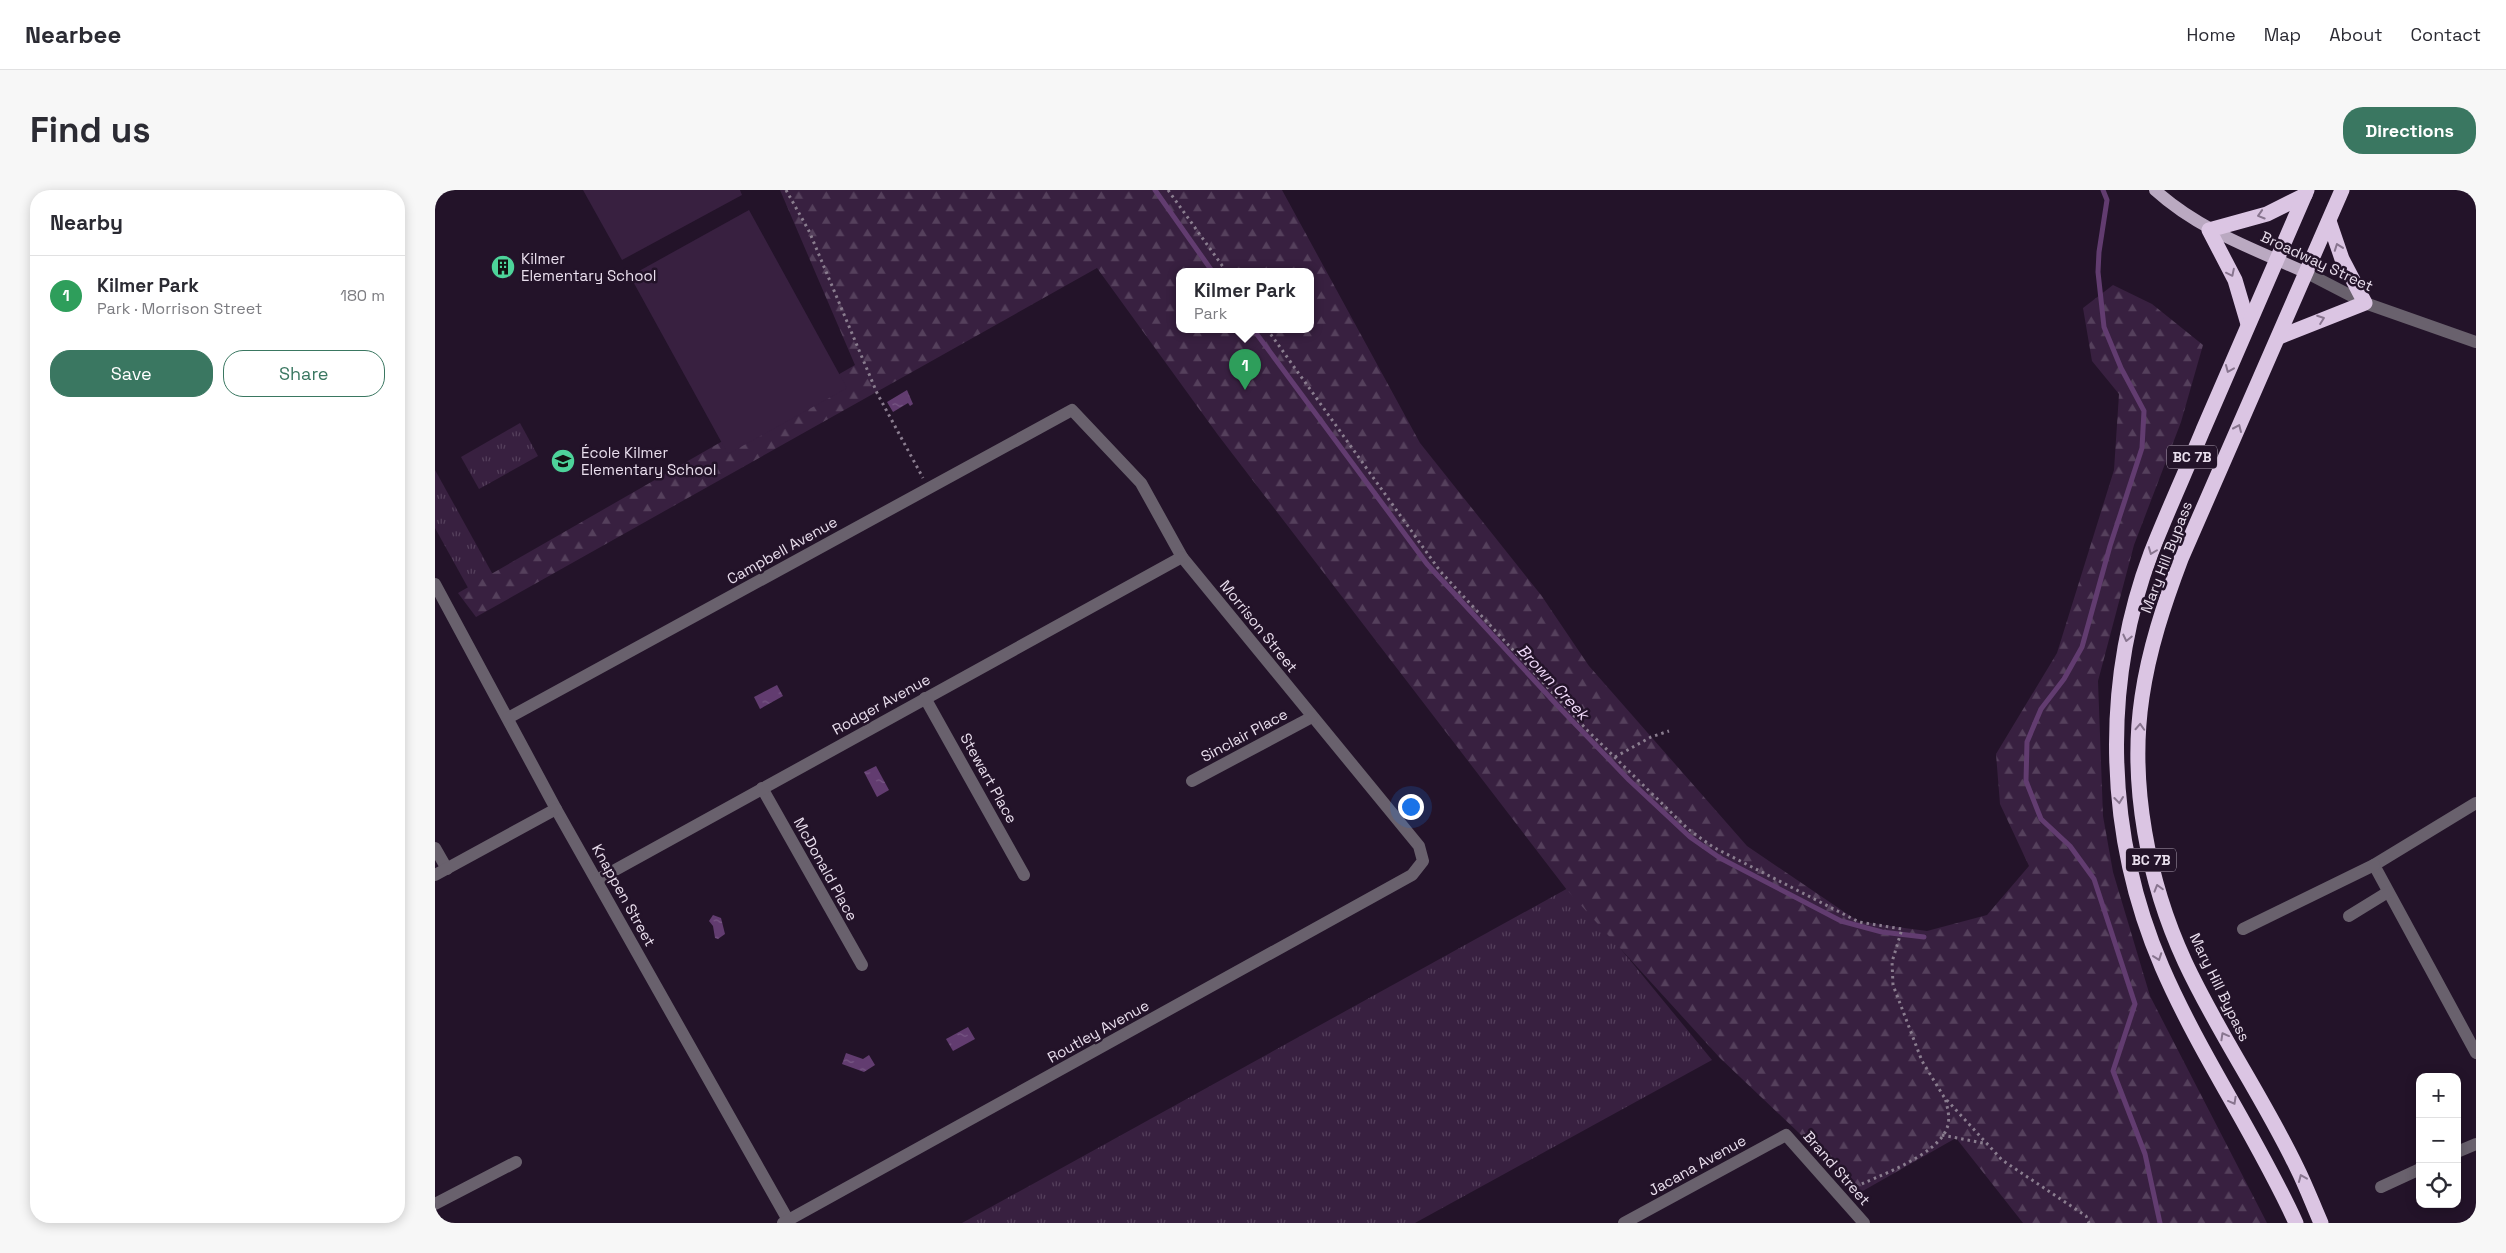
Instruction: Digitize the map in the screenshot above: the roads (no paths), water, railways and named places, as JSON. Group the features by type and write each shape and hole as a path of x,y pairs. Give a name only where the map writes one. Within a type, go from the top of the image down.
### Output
{"highway":[{"name":"Mary Hill Bypass","path":"2321,1223 2297,1167 2209,1008 2185,960 2152,866 2141,787 2139,750 2142,698 2151,651 2166,599 2181,559 2342,190"},
{"path":"2249,324 2235,280 2209,230 2267,214 2306,192"},
{"name":"Mary Hill Bypass","path":"2296,1223 2274,1174 2187,1016 2162,966 2129,868 2117,783 2116,748 2119,688 2126,641 2151,555 2306,192"},
{"path":"2279,337 2365,303 2342,260 2329,221"}],"main road":[{"name":"Broadway Street","path":"2155,190 2170,203 2209,230 2307,273"}],"street":[{"name":"Broadway Street","path":"2307,273 2365,303 2476,342"},
{"name":"Campbell Avenue","path":"508,718 1072,410"},
{"name":"Morrison Street","path":"1072,410 1141,483 1182,557 1416,842 1423,861"},
{"name":"Rodger Avenue","path":"597,880 1182,557"},
{"name":"Knappen Street","path":"435,584 785,1222"},
{"name":"Stewart Place","path":"925,698 1024,875"},
{"name":"Sinclair Place","path":"1192,781 1312,717"},
{"name":"McDonald Place","path":"762,788 862,965"},
{"path":"2243,929 2374,866 2476,803"},
{"path":"435,848 441,872 557,809"},
{"name":"Routley Avenue","path":"785,1222 1396,884 1416,872 1423,861"},
{"path":"2374,866 2476,1053"},
{"path":"2349,916 2389,892"},
{"name":"Brand Street","path":"1786,1135 1864,1223"},
{"name":"Jacana Avenue","path":"1624,1223 1786,1135"},
{"path":"2461,1150 2476,1144"},
{"path":"435,1204 516,1162"},
{"path":"2381,1187 2416,1171"}],"water":[{"path":"907,390 913,404 910,406 908,403 893,412 887,402"},
{"path":"777,685 783,696 760,709 754,697"},
{"path":"876,766 889,790 877,797 864,772"},
{"path":"713,915 721,918 725,934 718,939 715,938 713,926 709,921"},
{"path":"968,1027 975,1039 953,1051 946,1039"},
{"path":"846,1053 863,1059 869,1055 875,1065 864,1072 842,1064"}],"waterway":[{"name":"Brown Creek","path":"1155,190 1210,268"},
{"path":"2103,190 2107,200 2098,272 2104,327 2121,368 2144,411 2142,448 2110,546 2082,647 2064,679 2041,709 2027,742 2026,781 2041,819 2070,846 2094,879 2135,1004 2113,1071 2145,1154 2160,1223"},
{"name":"Brown Creek","path":"1256,333 1427,564 1629,780 1690,837 1720,858 1841,921 1882,932 1924,937"}],"place":[{"name":"Kilmer Elementary School","path":"503,267"},
{"name":"Kilmer Park","path":"1245,390"},
{"name":"École Kilmer Elementary School","path":"563,461"}]}
